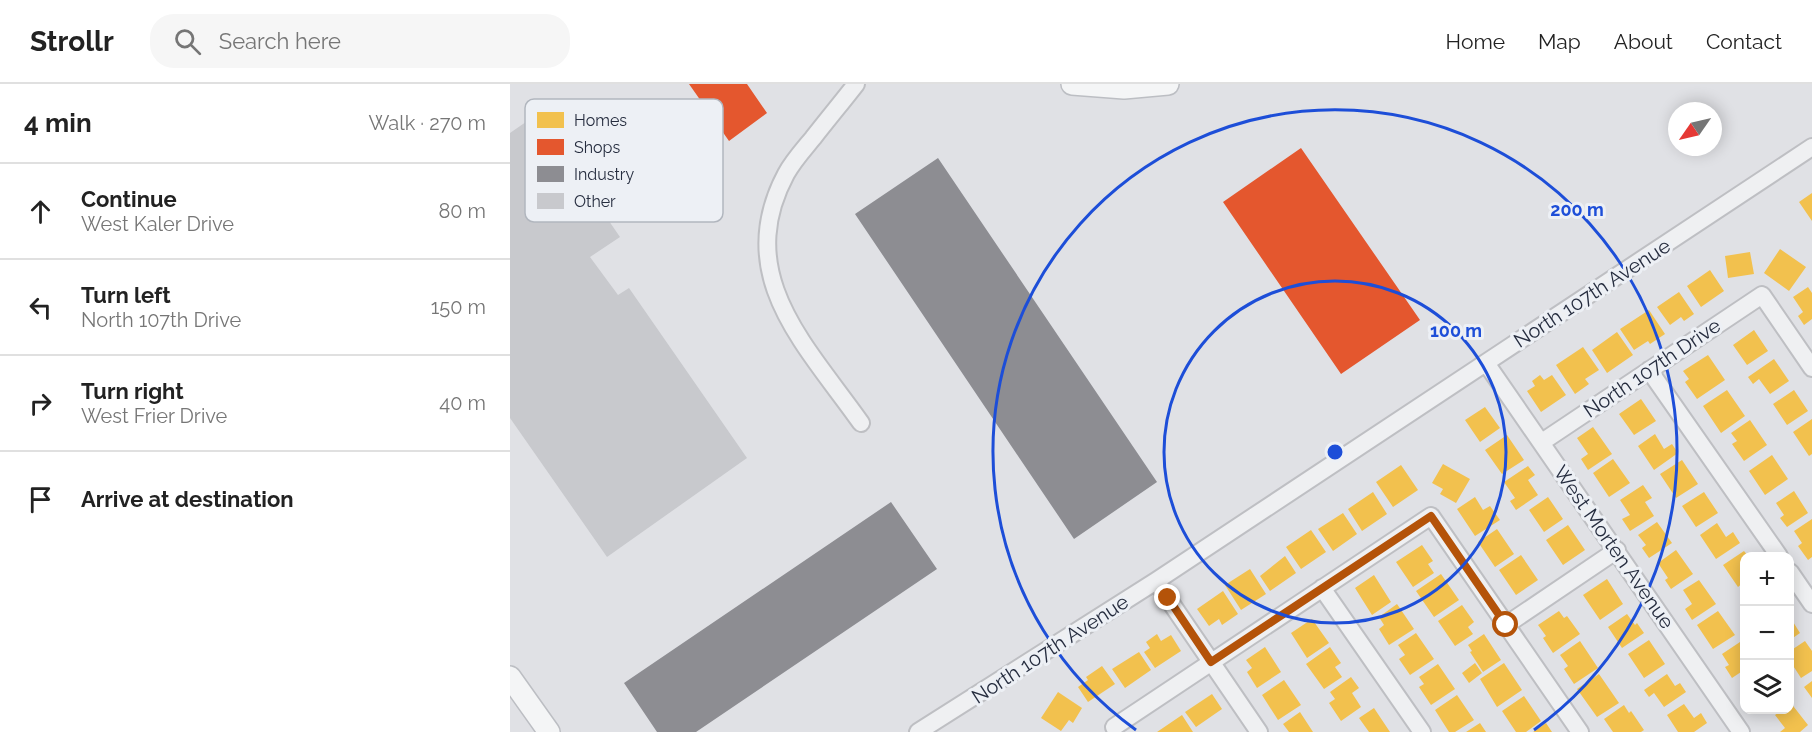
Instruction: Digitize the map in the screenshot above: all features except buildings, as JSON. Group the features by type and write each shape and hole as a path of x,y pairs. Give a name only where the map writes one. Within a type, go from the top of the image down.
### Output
{"main road":[{"path":"1072,84 1124,88 1168,84"},
{"path":"510,677 549,732"}],"street":[{"path":"856,84 787,173 773,202 766,232 769,269 779,303 797,333 861,423"},
{"name":"North 107th Avenue","path":"918,732 1156,581 1812,147"},
{"name":"North 107th Drive","path":"1542,442 1762,295 1812,368"},
{"name":"West Morten Avenue","path":"1486,363 1741,732"},
{"path":"1649,370 1776,552"},
{"path":"1114,727 1431,516 1580,732"},
{"path":"1506,625 1617,550"},
{"path":"1794,578 1812,604"},
{"path":"1156,581 1260,732"},
{"path":"1322,588 1422,732"}],"route":[{"path":"1168,598 1211,662 1431,516 1506,625"}]}
